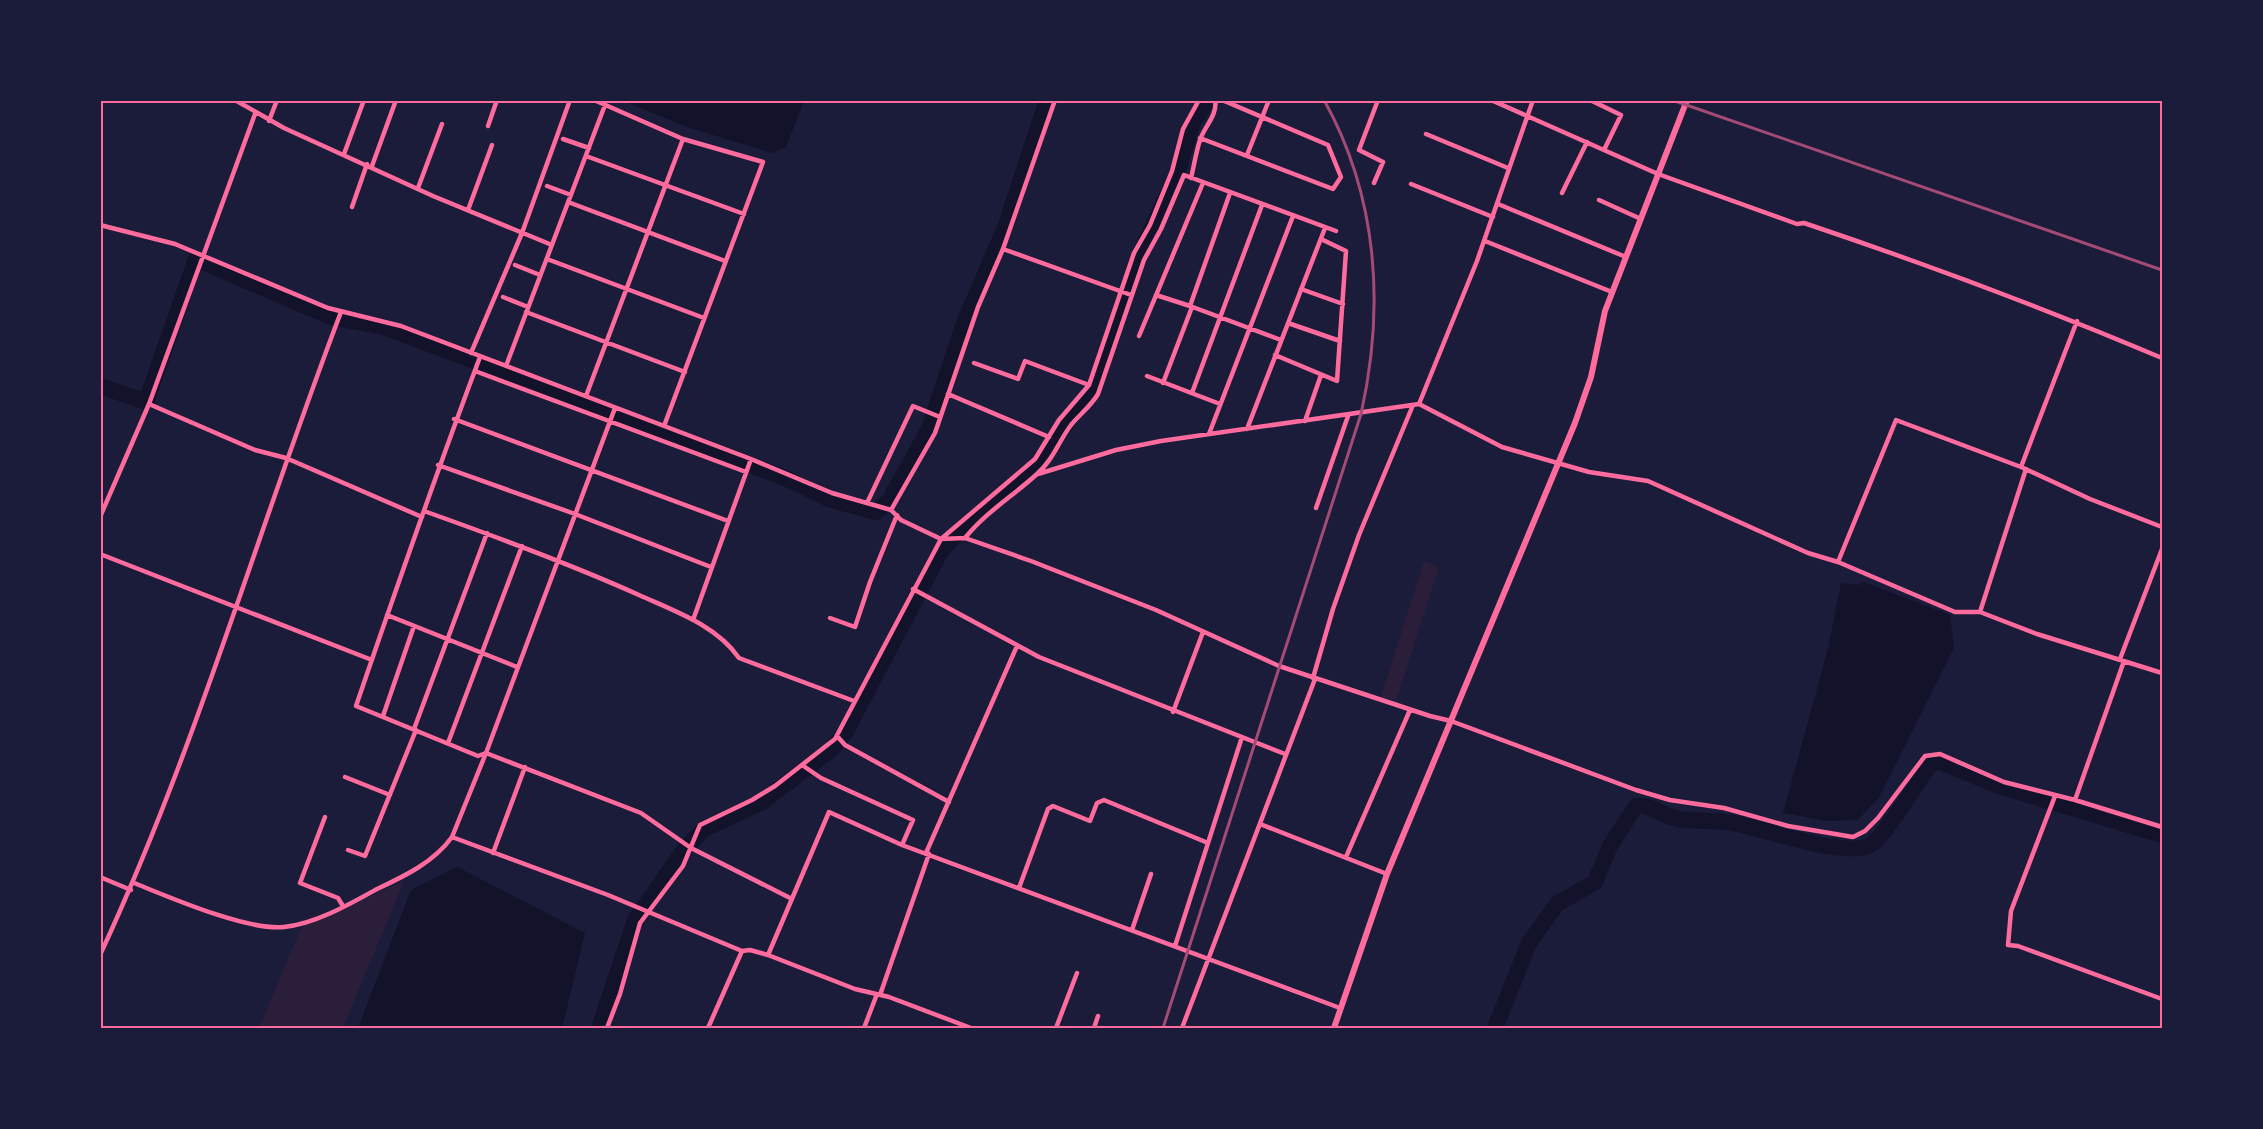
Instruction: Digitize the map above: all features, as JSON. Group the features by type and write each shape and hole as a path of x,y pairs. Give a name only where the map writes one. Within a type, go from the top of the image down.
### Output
{"street":[{"path":"235,100 269,121 552,245"},
{"path":"269,121 277,100"},
{"path":"344,154 364,100"},
{"path":"352,207 396,100"},
{"path":"488,126 497,100"},
{"path":"471,353 522,232 570,100"},
{"path":"594,100 683,139 763,162 664,426"},
{"path":"891,510 935,433 978,307 1003,249 1054,100"},
{"path":"607,1029 640,923 683,866 700,825 752,800 802,765 837,736 940,539 1024,470 1059,420 1082,397 1089,385 1134,253 1150,225 1173,171 1183,129 1199,100"},
{"path":"1191,178 1200,138 1210,123 1216,106 1215,100"},
{"path":"1200,138 1333,189 1341,177 1328,145 1222,100"},
{"path":"1247,155 1269,100"},
{"path":"1374,183 1383,162 1359,150 1378,100"},
{"path":"1491,100 1658,174 1797,224 1804,223 1956,274 2077,321 2163,358"},
{"path":"1182,1029 1314,679 1333,609 1359,535 1485,241 1533,100"},
{"path":"1590,100 1621,115 1604,150"},
{"path":"1334,1029 1387,874 1591,377 1605,311 1687,100"},
{"path":"506,366 605,105"},
{"path":"100,517 150,404 255,114"},
{"path":"418,188 442,124"},
{"path":"1426,134 1508,168"},
{"path":"563,139 588,148"},
{"path":"586,396 683,139"},
{"path":"1562,193 1587,142"},
{"path":"468,210 492,145"},
{"path":"586,156 744,214"},
{"path":"965,538 1003,500 1038,474 1052,458 1072,425 1098,394 1144,260 1161,229 1184,175 1336,231"},
{"path":"1139,336 1203,183"},
{"path":"1411,184 1493,218"},
{"path":"547,186 571,195"},
{"path":"1163,383 1230,193"},
{"path":"1599,200 1641,219"},
{"path":"568,202 725,261"},
{"path":"1498,204 1626,257"},
{"path":"1192,393 1262,205"},
{"path":"1209,434 1293,216"},
{"path":"100,225 175,244 203,260 339,316 390,322 471,353 479,359 506,366 586,396 614,409 664,426 832,493 891,510 940,539 965,538 1146,606 1314,679 1451,721 1670,800 1724,808 1788,826 1853,837 1865,831 1878,818 1926,756 1940,753 2004,782 2075,800 2163,827"},
{"path":"1246,429 1326,228"},
{"path":"1275,355 1337,381 1346,251 1321,239"},
{"path":"1485,241 1612,292"},
{"path":"1003,249 1131,295"},
{"path":"547,259 704,318"},
{"path":"515,265 540,275"},
{"path":"1301,289 1343,304"},
{"path":"1156,295 1281,340"},
{"path":"503,297 606,343 685,372"},
{"path":"100,955 134,883 236,608 286,458 339,316"},
{"path":"1980,612 2024,468 2077,321"},
{"path":"1288,323 1340,341"},
{"path":"479,359 454,419 356,706 478,756 486,753 640,813 691,848 792,899"},
{"path":"974,363 1018,379 1025,361 1089,385"},
{"path":"476,369 747,471"},
{"path":"1305,421 1321,375"},
{"path":"1147,376 1220,404"},
{"path":"948,394 1049,437"},
{"path":"150,404 255,450 286,458 423,514 487,533 557,558 693,620 728,642 739,658 854,701"},
{"path":"1038,474 1116,450 1209,434 1416,405 1502,447 1589,472 1647,481 1808,553 1838,562 1955,612 1980,612 2037,634 2163,673"},
{"path":"867,502 913,406 940,417"},
{"path":"134,883 245,922 282,928 343,906 413,870 444,848 452,837 486,753 614,409"},
{"path":"1316,508 1348,416"},
{"path":"454,419 728,521"},
{"path":"1838,562 1896,420 2024,468 2090,499 2163,526"},
{"path":"693,620 751,461"},
{"path":"438,465 575,513 711,567"},
{"path":"830,618 855,627 897,515"},
{"path":"348,850 365,856 415,730 487,533"},
{"path":"448,743 522,546"},
{"path":"2075,800 2122,660 2163,549"},
{"path":"100,554 372,660"},
{"path":"913,589 1017,646 1173,712 1285,754"},
{"path":"387,615 517,667"},
{"path":"382,716 414,626"},
{"path":"1173,712 1203,632"},
{"path":"864,1029 879,995 927,854 1017,646"},
{"path":"1346,857 1410,710"},
{"path":"837,736 845,745 949,802"},
{"path":"1175,946 1242,737"},
{"path":"802,765 821,778 913,820 902,844"},
{"path":"493,853 525,767"},
{"path":"345,777 390,795"},
{"path":"2055,796 2011,911 2008,945 2019,946 2163,999"},
{"path":"1018,888 1048,809 1053,806 1090,821 1097,803 1104,800 1208,843"},
{"path":"768,955 829,812 927,854 1340,1008"},
{"path":"325,817 300,884 338,898 343,906"},
{"path":"1260,824 1387,874"},
{"path":"452,837 520,861 742,951 750,950 768,955 855,989 879,995 971,1029"},
{"path":"1132,930 1151,874"},
{"path":"100,877 131,890"},
{"path":"708,1029 742,951"},
{"path":"1056,1029 1077,973"},
{"path":"1094,1029 1098,1016"}],"shaded area":[{"path":"624,101 804,101 786,147 772,153 687,127"},
{"path":"1424,561 1439,567 1396,701 1381,697"},
{"path":"1864,582 1950,615 1954,648 1879,797 1858,820 1828,821 1783,813 1828,649 1841,583 1859,585"},
{"path":"457,867 585,933 562,1028 358,1028 411,890"},
{"path":"404,881 343,1028 259,1028 302,926"}],"waterway":[{"path":"100,386 146,402 196,259 331,317 384,327 783,477 831,500 876,512 889,501 929,429 964,323 1006,225 1047,100"},
{"path":"599,1028 635,920 684,850 704,829 762,802 832,749 845,733 941,551 966,525 1028,474 1047,454 1073,413 1092,393 1139,256 1177,174 1193,122 1208,100"},
{"path":"1495,1028 1529,943 1557,904 1595,882 1610,846 1636,806 1647,807 1679,819 1734,823 1826,846 1861,848 1878,839 1929,766 1938,761 1999,786 2162,835"}],"railway":[{"path":"1163,1028 1361,414 1369,374 1374,293 1372,253 1366,214 1356,175 1342,137 1324,100"},
{"path":"1672,100 2162,270"}]}
